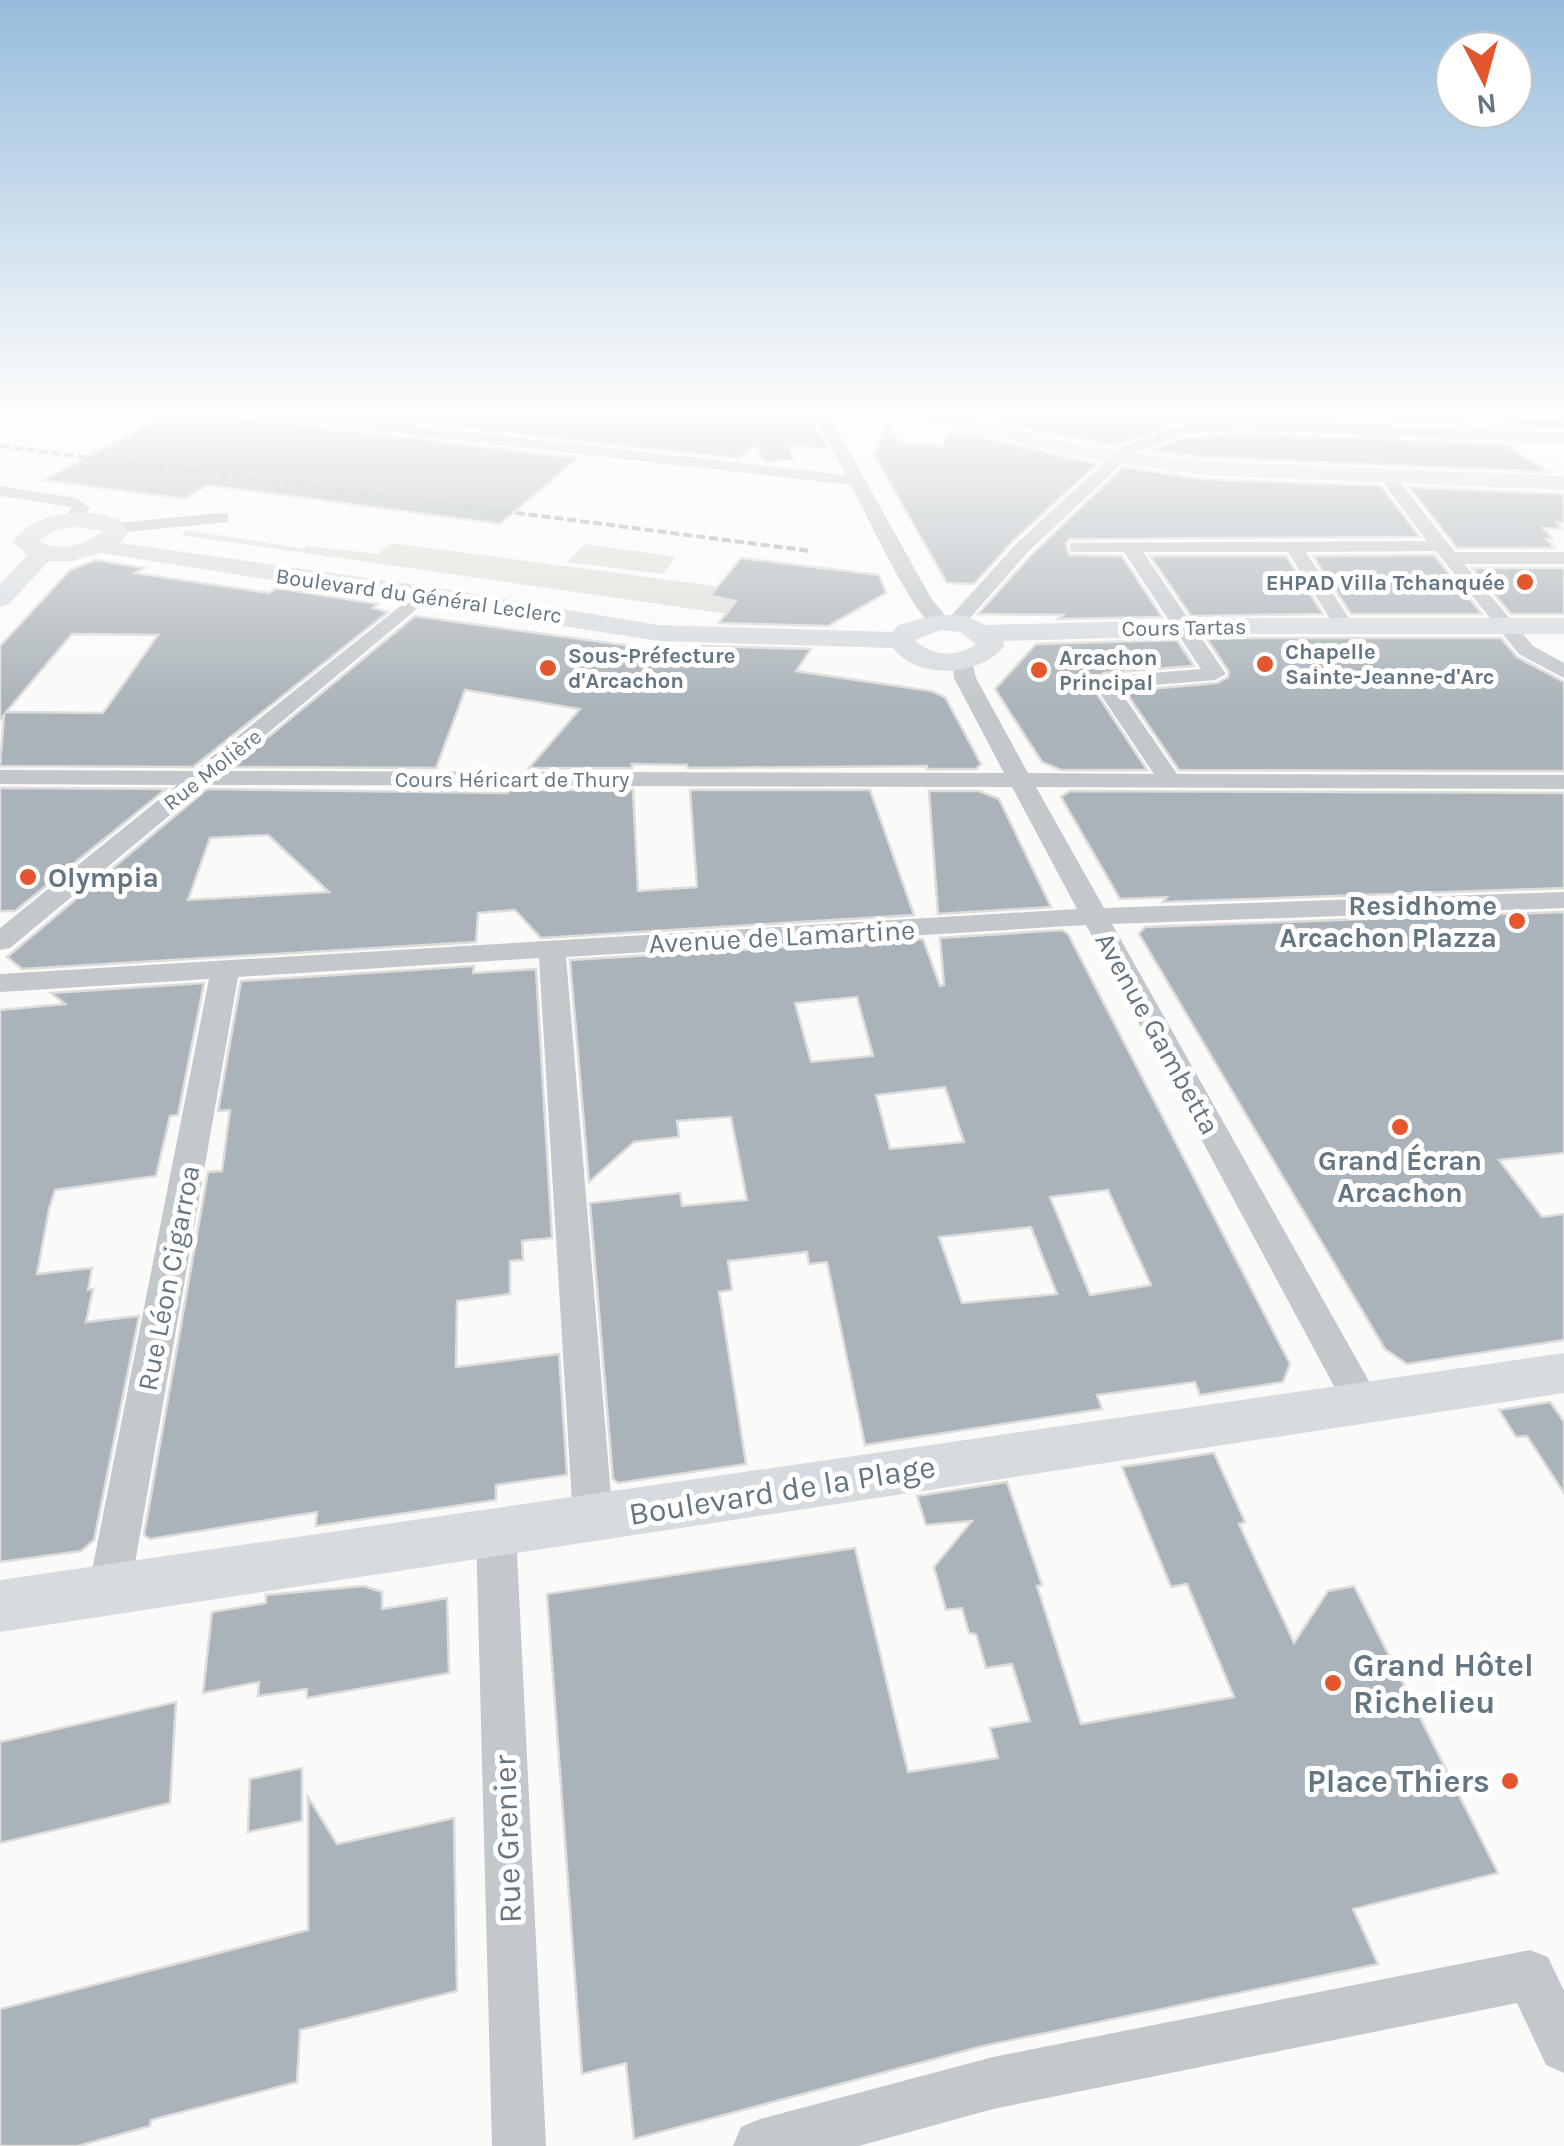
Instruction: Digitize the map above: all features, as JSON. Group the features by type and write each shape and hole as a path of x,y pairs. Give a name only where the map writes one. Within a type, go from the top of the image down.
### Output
{"street":[{"path":"0,598 38,543 75,520 81,508"},
{"path":"873,508 926,606 927,628"},
{"path":"927,628 984,633 990,646 985,652 962,661 920,657 904,646 1065,508"},
{"path":"1412,508 1503,626 1526,650 1564,672"},
{"path":"0,532 82,551 110,536 222,518"},
{"name":"Boulevard du Général Leclerc","path":"75,520 104,521 110,536 134,553 423,594 658,633 927,628"},
{"path":"1293,546 1344,626"},
{"path":"1076,547 1293,546 1564,558"},
{"path":"1130,547 1215,674 1104,682 1169,779"},
{"name":"Rue Molière","path":"0,942 423,594"},
{"name":"Cours Tartas","path":"984,633 1180,627 1564,626"},
{"name":"Avenue Gambetta","path":"962,661 965,678 1362,1403"},
{"name":"Cours Héricart de Thury","path":"0,777 1564,782"},
{"name":"Avenue de Lamartine","path":"0,983 1094,917 1564,900"},
{"path":"552,950 593,1519"},
{"name":"Rue Léon Cigarroa","path":"110,1586 226,970"},
{"name":"Boulevard de la Plage","path":"0,1606 110,1586 593,1519 1564,1374"},
{"name":"Rue Grenier","path":"496,1532 519,2146"},
{"path":"760,2146 993,2082 1530,1975 1564,2047"}],"shaded area":[{"path":"187,530 303,549 308,546 378,554 391,543 759,592 742,616 181,535"},
{"path":"585,544 676,557 663,574 567,562"}],"building":[{"path":"381,508 519,508 500,524"},
{"path":"904,508 1049,508 974,584 947,583"},
{"path":"1080,508 1398,508 1420,537 1070,539 1066,543 1069,555 1122,556 1162,617 1058,619 1063,615 978,614"},
{"path":"1426,508 1564,508 1564,523 1557,523 1562,529 1543,528 1553,539 1546,539 1555,548 1457,548"},
{"path":"1434,555 1482,614 1351,614 1313,556"},
{"path":"1150,556 1286,556 1323,614 1191,616"},
{"path":"741,558 879,575 886,593 828,626 719,623 736,601 710,596"},
{"path":"95,560 144,568 135,573 378,604 373,608 388,612 193,767 0,766 4,715 0,720 0,646 70,570","holes":["72,634 158,635 103,713 6,712"]},
{"name":"EHPAD Villa Tchanquée","path":"1472,568 1564,568 1564,614 1511,614"},
{"path":"415,616 696,655 702,646 811,649 796,671 931,691 945,697 981,764 976,769 688,768 632,764 632,768 529,768 580,709 465,690 436,768 232,767"},
{"path":"1501,638 1517,657 1564,682 1564,771 1179,770 1125,691 1217,683 1228,677 1229,672 1207,639"},
{"path":"1177,640 1194,666 1104,673 1089,682 1147,770 1061,770 1042,762 995,689 1036,644"},
{"path":"0,788 166,789 15,911 0,911"},
{"path":"207,789 507,793 633,790 638,891 697,887 690,790 870,790 914,915 541,938 515,910 478,913 476,942 22,969 7,957","holes":["268,835 329,892 188,900 210,838"]},
{"path":"929,791 979,791 999,799 1051,907 938,914"},
{"path":"1070,791 1564,793 1564,888 1163,902 1167,897 1120,899 1061,797"},
{"path":"1564,912 1564,1153 1499,1160 1542,1217 1564,1214 1564,1340 1407,1364 1385,1349 1139,934 1145,927"},
{"path":"1062,930 1068,934 1290,1364 1283,1382 1200,1395 1195,1382 1097,1395 1102,1409 865,1445 827,1262 809,1264 807,1252 728,1261 732,1290 719,1292 746,1464 618,1483 613,1479 590,1203 680,1193 682,1206 747,1200 731,1117 677,1121 679,1137 634,1142 589,1182 570,960 923,939 940,986 944,985 940,938","holes":["857,997 873,1056 811,1062 795,1003","945,1087 964,1142 890,1149 876,1095","1108,1190 1151,1285 1090,1295 1050,1197","1031,1227 1057,1294 962,1303 939,1237"]},
{"path":"474,966 473,973 536,969 552,1238 522,1241 523,1260 510,1261 510,1294 457,1301 456,1367 559,1354 567,1475 496,1485 496,1500 316,1526 317,1512 150,1539 144,1535 208,1172 222,1171 230,1110 218,1111 241,981"},
{"path":"204,983 178,1115 170,1116 156,1176 55,1190 49,1209 37,1274 92,1268 88,1290 93,1289 86,1322 139,1316 94,1540 81,1551 0,1562 0,1010 65,1004 51,993"},
{"path":"1550,1402 1564,1422 1564,1493 1527,1436 1516,1437 1499,1410"},
{"path":"1214,1453 1245,1522 1239,1524 1294,1643 1328,1591 1354,1586 1498,1873 1353,1909 1378,1964 983,2046 634,2139 626,2063 582,2074 547,1594 855,1548 908,1772 998,1758 990,1728 1030,1721 1012,1664 986,1668 976,1634 969,1633 962,1608 946,1610 934,1567 972,1521 926,1525 917,1496 1007,1482 1042,1585 1037,1586 1081,1724 1234,1697 1187,1584 1171,1587 1122,1467"},
{"path":"364,1586 382,1592 382,1609 447,1598 449,1673 307,1698 307,1689 258,1696 259,1682 203,1693 212,1612 266,1603 266,1595"},
{"path":"176,1702 170,1803 0,1843 0,1742"},
{"path":"302,1768 302,1821 248,1832 250,1779"},
{"path":"308,1797 337,1844 454,1818 457,1991 300,2030 297,2082 151,2120 150,2126 78,2146 0,2146 0,2009 308,1930"}],"railway":[{"path":"480,508 811,551"}],"place":[{"name":"EHPAD Villa Tchanquée","path":"1525,582"},
{"name":"Chapelle Sainte-Jeanne-d'Arc","path":"1265,664"},
{"name":"Sous-Préfecture d'Arcachon","path":"548,668"},
{"name":"Arcachon Principal","path":"1039,670"},
{"name":"Olympia","path":"28,877"},
{"name":"Residhome Arcachon Plazza","path":"1517,921"},
{"name":"Grand Écran Arcachon","path":"1400,1127"},
{"name":"Grand Hôtel Richelieu","path":"1333,1683"},
{"name":"Place Thiers","path":"1510,1781"}]}
